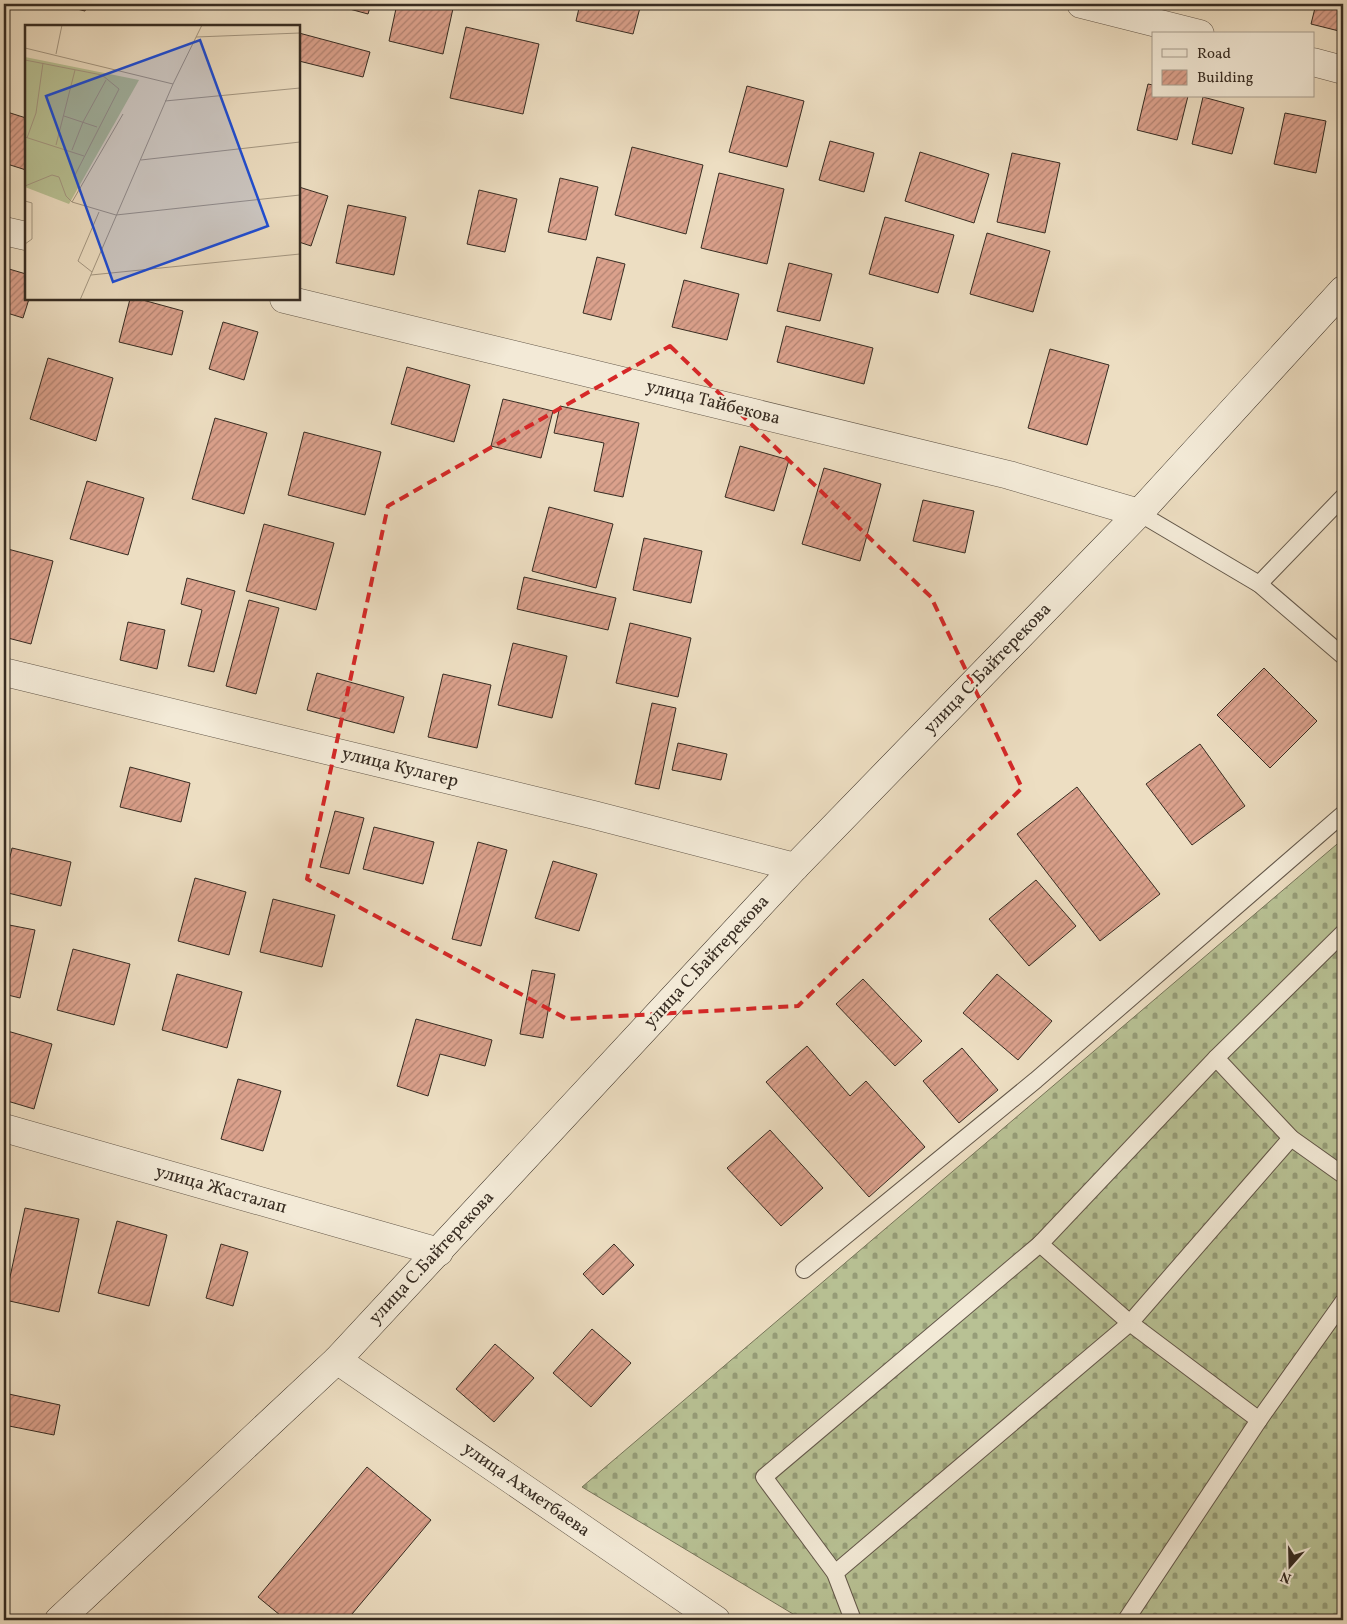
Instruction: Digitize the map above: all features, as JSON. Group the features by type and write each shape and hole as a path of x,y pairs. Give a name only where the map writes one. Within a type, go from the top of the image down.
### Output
{"street":[{"path":"1081,4 1192,32"},
{"path":"1314,62 1343,70"},
{"path":"4,231 25,236"},
{"name":"улица С.Байтерекова","path":"59,1620 337,1360 795,867 1140,513 1343,290"},
{"name":"улица Тайбекова","path":"288,300 1009,475 1140,513"},
{"name":"улица Кулагер","path":"4,672 594,815 795,867"},
{"name":"улица Жасталап","path":"4,1128 439,1252"},
{"name":"улица Ахметбаева","path":"337,1360 716,1620"}],"lane":[{"path":"1259,584 1343,497"},
{"path":"1140,513 1259,584 1343,656"},
{"path":"804,1270 1036,1080 1343,814"},
{"path":"853,1620 835,1573 764,1478 1040,1244 1216,1058 1343,933"},
{"path":"1216,1058 1291,1138 1343,1175"},
{"path":"835,1573 1130,1322 1291,1138"},
{"path":"1040,1244 1130,1322 1259,1420"},
{"path":"1126,1620 1259,1420 1343,1302"}],"highlighted area":[{"path":"670,346 931,597 1022,788 798,1006 567,1019 307,879 388,506"}],"green space":[{"path":"1343,839 1343,1620 803,1620 582,1487"}],"building":[{"path":"57,4 87,4 85,11"},
{"path":"331,4 371,4 368,14"},
{"path":"397,4 454,4 443,54 389,41"},
{"path":"580,4 641,4 633,34 576,21"},
{"path":"1316,4 1343,4 1343,32 1311,24"},
{"path":"466,27 539,44 523,114 450,98"},
{"path":"300,33 370,52 363,77 300,61"},
{"path":"1148,84 1152,85 1152,98 1188,98 1177,140 1137,130"},
{"path":"747,86 804,101 787,167 729,152"},
{"path":"1203,98 1244,108 1232,154 1192,144"},
{"path":"4,111 25,118 25,170 4,163"},
{"path":"1285,113 1326,121 1316,173 1274,164"},
{"path":"830,141 874,153 864,192 819,180"},
{"path":"632,147 703,165 686,234 615,215"},
{"path":"920,152 989,174 974,223 905,201"},
{"path":"1012,153 1060,163 1045,233 997,222"},
{"path":"719,173 784,189 767,264 701,248"},
{"path":"560,178 598,187 586,240 548,232"},
{"path":"300,187 328,196 311,246 300,242"},
{"path":"479,190 517,199 505,252 467,244"},
{"path":"348,205 406,217 394,275 336,263"},
{"path":"885,217 954,235 938,293 869,274"},
{"path":"987,233 1050,251 1033,312 970,294"},
{"path":"597,257 625,264 611,320 583,313"},
{"path":"789,263 832,274 820,321 777,311"},
{"path":"9,269 25,274 25,300 29,300 23,318 4,312 4,286"},
{"path":"684,280 739,294 727,340 672,327"},
{"path":"130,300 143,300 183,311 172,355 119,342"},
{"path":"223,322 258,332 244,380 209,369"},
{"path":"786,326 873,348 864,384 777,362"},
{"path":"1050,349 1109,365 1087,445 1028,428"},
{"path":"48,358 113,378 96,441 30,419"},
{"path":"407,367 470,385 454,442 391,424"},
{"path":"503,399 553,411 541,458 491,446"},
{"path":"560,406 639,423 623,497 594,491 604,443 554,433"},
{"path":"215,418 267,433 244,514 192,499"},
{"path":"304,432 381,452 365,515 288,495"},
{"path":"740,446 789,460 774,511 725,497"},
{"path":"824,468 881,484 860,561 802,544"},
{"path":"87,481 144,498 128,555 70,539"},
{"path":"923,500 974,511 965,553 913,541"},
{"path":"549,507 613,524 596,588 532,571"},
{"path":"264,524 334,543 316,610 246,591"},
{"path":"644,538 702,551 691,603 633,590"},
{"path":"4,548 53,561 31,644 4,637"},
{"path":"524,577 616,598 608,630 517,609"},
{"path":"187,578 235,591 214,672 188,666 202,610 181,604"},
{"path":"249,600 279,608 256,694 226,686"},
{"path":"128,622 165,630 157,669 120,660"},
{"path":"630,623 691,638 678,697 616,683"},
{"path":"513,643 567,656 552,718 498,705"},
{"path":"1264,668 1317,721 1270,768 1217,715"},
{"path":"317,673 404,697 394,733 307,710"},
{"path":"443,674 491,685 477,748 428,737"},
{"path":"652,703 676,708 659,789 635,784"},
{"path":"678,743 727,754 721,780 672,770"},
{"path":"1200,744 1245,806 1192,845 1146,784"},
{"path":"130,767 190,783 181,822 120,807"},
{"path":"1077,787 1160,894 1100,941 1017,834"},
{"path":"335,811 364,818 349,874 320,867"},
{"path":"374,827 434,842 423,884 363,869"},
{"path":"478,842 507,850 481,946 452,939"},
{"path":"12,848 71,862 61,906 4,892 4,883"},
{"path":"553,861 597,874 579,931 535,918"},
{"path":"195,878 246,892 229,955 178,941"},
{"path":"1036,880 1076,926 1029,966 989,919"},
{"path":"273,899 335,915 322,967 260,952"},
{"path":"4,924 35,930 20,998 4,994"},
{"path":"73,949 130,964 114,1025 57,1010"},
{"path":"532,970 555,974 543,1038 520,1034"},
{"path":"177,974 242,992 227,1048 162,1030"},
{"path":"997,974 1052,1021 1018,1060 963,1013"},
{"path":"863,979 922,1041 895,1066 836,1004"},
{"path":"416,1019 492,1040 485,1066 440,1054 428,1096 397,1086"},
{"path":"4,1030 52,1044 34,1109 4,1100"},
{"path":"807,1046 850,1096 866,1081 925,1147 869,1197 766,1082"},
{"path":"962,1048 998,1090 959,1123 923,1081"},
{"path":"238,1079 281,1091 263,1151 221,1139"},
{"path":"770,1130 823,1188 781,1226 727,1168"},
{"path":"25,1208 79,1219 59,1312 5,1300"},
{"path":"117,1221 167,1235 149,1306 98,1293"},
{"path":"221,1244 248,1252 233,1306 206,1298"},
{"path":"614,1244 634,1265 603,1295 583,1274"},
{"path":"592,1329 631,1363 591,1407 553,1373"},
{"path":"495,1344 534,1378 494,1422 456,1389"},
{"path":"4,1393 60,1405 54,1435 4,1425"},
{"path":"367,1467 431,1520 347,1620 286,1620 258,1597"}]}
